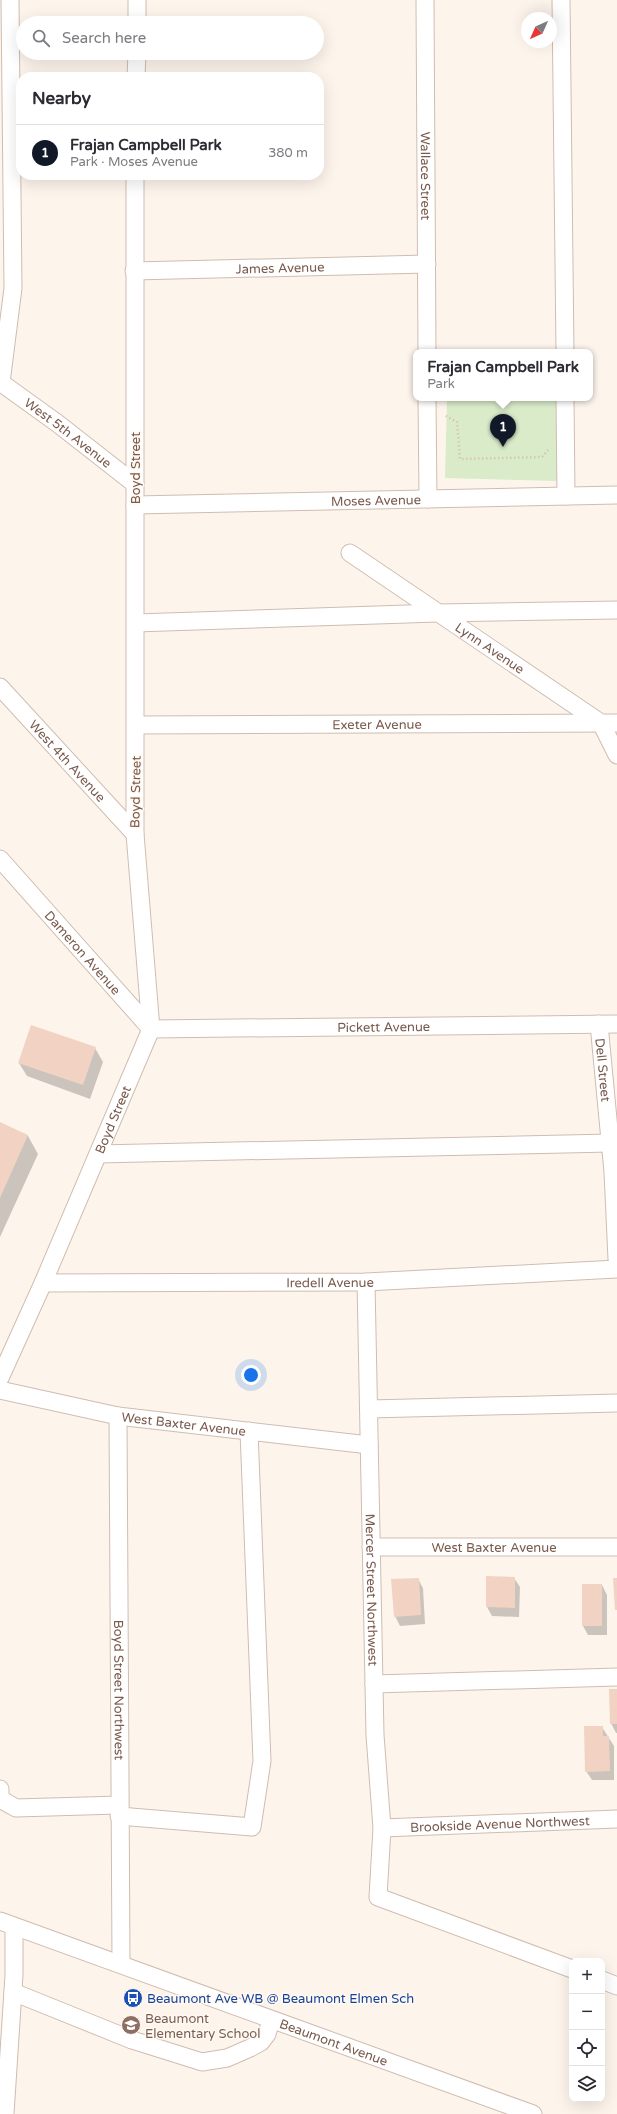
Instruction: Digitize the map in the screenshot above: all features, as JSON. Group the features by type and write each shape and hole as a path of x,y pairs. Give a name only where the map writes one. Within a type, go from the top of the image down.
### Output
{"street":[{"path":"1,383 13,288 10,0"},
{"path":"137,0 137,16"},
{"name":"Wallace Street","path":"425,0 427,349"},
{"path":"562,0 565,349"},
{"path":"136,72 137,60"},
{"name":"Boyd Street","path":"0,1378 43,1283 151,1029 135,834 135,180"},
{"name":"James Avenue","path":"134,270 427,264"},
{"name":"West 5th Avenue","path":"1,383 57,422 135,484"},
{"path":"427,401 428,499"},
{"path":"565,401 566,496"},
{"name":"Moses Avenue","path":"135,505 617,495"},
{"name":"Lynn Avenue","path":"350,553 438,613 609,723 617,755"},
{"path":"136,624 438,613 617,610"},
{"name":"West 4th Avenue","path":"0,687 135,834"},
{"name":"Exeter Avenue","path":"136,725 609,723"},
{"name":"Dameron Avenue","path":"0,860 7,874 151,1029"},
{"name":"Dell Street","path":"599,1024 610,1143 617,1259"},
{"name":"Pickett Avenue","path":"151,1029 617,1024"},
{"path":"98,1154 610,1143"},
{"name":"Iredell Avenue","path":"43,1283 366,1282 617,1269"},
{"name":"Mercer Street Northwest","path":"366,1282 375,1735 382,1828 378,1897 569,1968"},
{"name":"West Baxter Avenue","path":"0,1390 118,1416 369,1445"},
{"path":"369,1409 617,1403"},
{"name":"Boyd Street Northwest","path":"118,1416 121,1963"},
{"path":"0,1790 0,1799 16,1808 119,1810 252,1827 262,1761 249,1431"},
{"name":"West Baxter Avenue","path":"371,1547 617,1547"},
{"path":"374,1684 617,1677"},
{"name":"Brookside Avenue Northwest","path":"382,1828 617,1819"},
{"path":"5,2114 13,1992 7,1924"},
{"name":"Beaumont Avenue","path":"7,1924 121,1963 271,2020 533,2114"},
{"path":"605,1981 617,1986"},
{"path":"13,1992 132,2040 202,2062 227,2058 250,2048 267,2034 271,2020"}],"path":[{"path":"446,416 457,422 460,459 542,457 554,444 566,443"}],"green space":[{"path":"447,401 561,401 559,481 445,478"}],"building":[{"path":"31,1025 96,1047 83,1085 18,1063"},
{"path":"0,1122 28,1135 0,1198"},
{"path":"486,1576 515,1577 515,1608 486,1607"},
{"path":"419,1578 421,1615 394,1617 391,1579"},
{"path":"613,1578 617,1578 617,1610 615,1610"},
{"path":"582,1584 602,1584 602,1626 582,1626"},
{"path":"609,1689 617,1689 617,1724 610,1724"},
{"path":"584,1726 603,1726 603,1736 609,1736 610,1771 585,1772"}],"place":[{"name":"Frajan Campbell Park","path":"503,447"},
{"name":"Beaumont Ave WB @ Beaumont Elmen Sch","path":"133,1998"},
{"name":"Beaumont Elementary School","path":"131,2025"}]}
